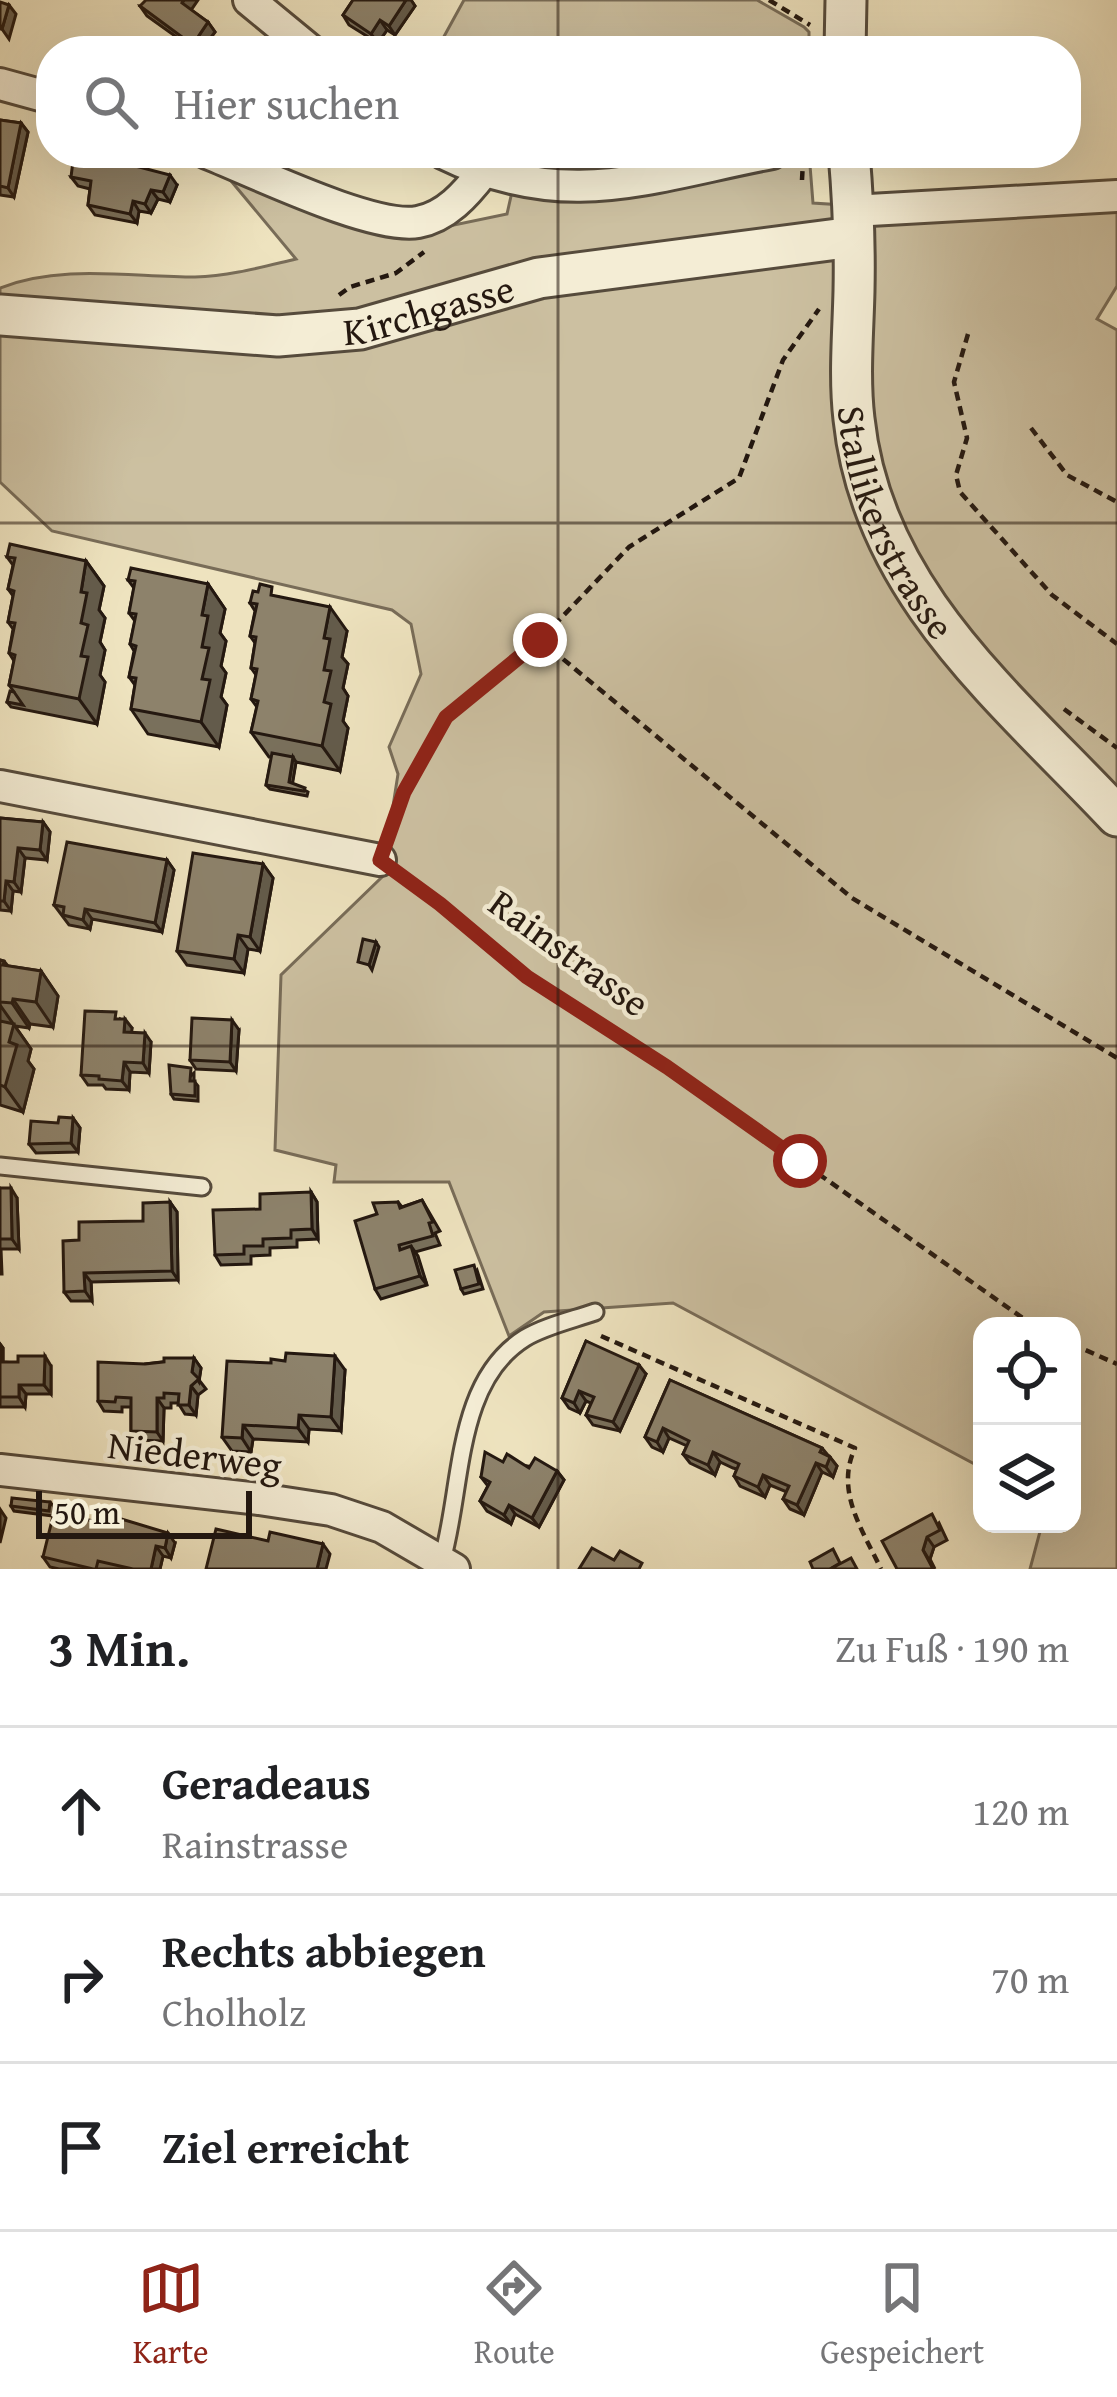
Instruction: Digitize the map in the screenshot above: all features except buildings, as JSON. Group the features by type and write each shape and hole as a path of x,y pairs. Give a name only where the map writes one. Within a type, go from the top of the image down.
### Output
{"street":[{"path":"249,0 293,36"},
{"path":"831,36 845,0"},
{"path":"0,84 36,94"},
{"path":"246,168 361,213 413,223 455,204 483,172"},
{"path":"475,168 547,187 594,187 693,168"},
{"name":"Stallikerstrasse","path":"850,168 854,425 866,482 896,561 939,626 1117,817"},
{"path":"853,224 1117,196"},
{"name":"Kirchgasse","path":"0,314 278,336 320,335 359,329 539,278 853,224"},
{"path":"0,786 380,860"},
{"name":"Niederweg","path":"0,1470 331,1510 382,1527 448,1565"}],"lane":[{"path":"0,1166 202,1187"},
{"name":"Niederweg","path":"448,1565 472,1417 493,1366 529,1335 595,1312"}],"path":[{"path":"769,0 825,36"},
{"path":"802,180 803,168"},
{"path":"350,287 396,274"},
{"path":"380,860 404,792 446,717 540,640 629,547 739,478 783,360 822,305"},
{"path":"968,334 954,382 967,438 956,475 960,492 1052,595 1117,644"},
{"path":"1031,428 1067,475 1117,502"},
{"path":"540,640 852,898 1117,1058"},
{"path":"1086,722 1117,748"},
{"name":"Rainstrasse","path":"380,860 527,977 667,1067 1021,1317"},
{"path":"568,1321 855,1448 845,1469 850,1504 881,1569"},
{"path":"1081,1348 1117,1364"}],"shaded area":[{"path":"464,0 757,0 809,32 809,36 444,36"},
{"path":"517,168 810,168 813,203 1029,217 1040,207 1117,202 1117,286 1097,319 1117,330 1117,1569 1030,1569 1040,1533 1081,1533 1081,1317 973,1317 973,1463 673,1303 544,1312 509,1336 449,1182 334,1182 336,1165 275,1150 281,975 382,877 398,774 389,747 421,674 411,624 392,610 52,531 0,482 0,288 71,274 208,276 296,259 222,170 411,234 507,214"}],"route":[{"path":"540,640 446,717 404,792 380,860 527,977 667,1067 800,1161"}]}
